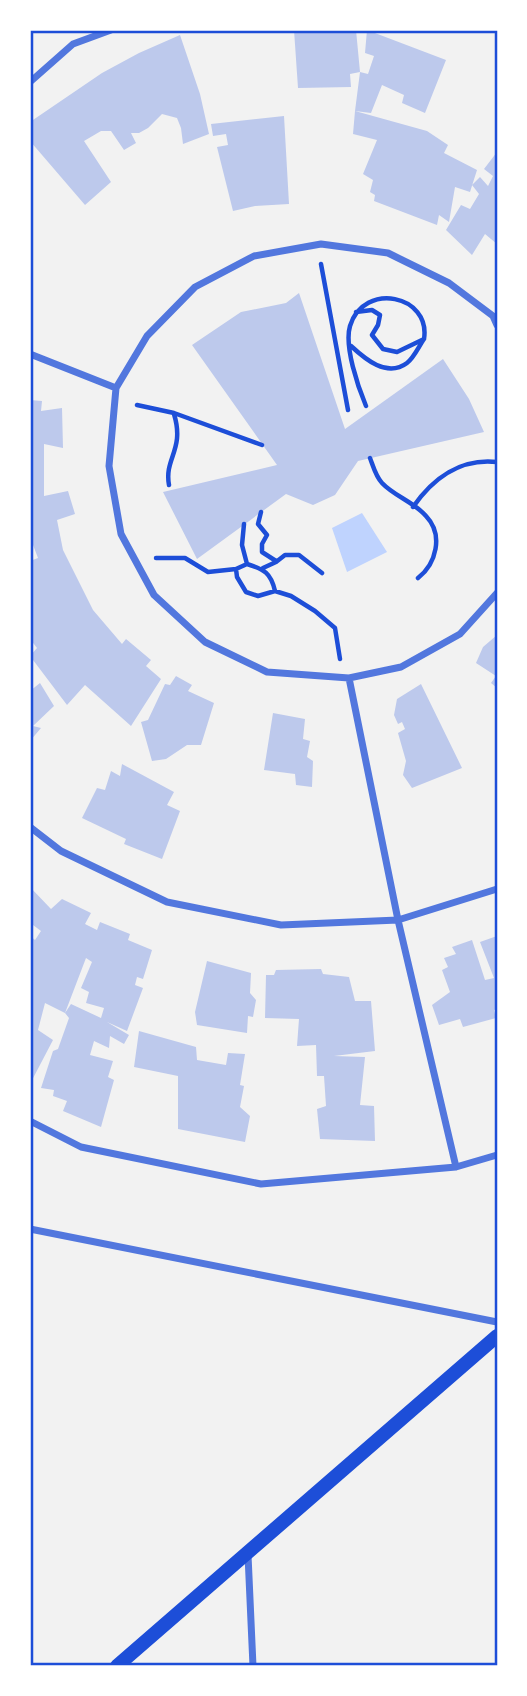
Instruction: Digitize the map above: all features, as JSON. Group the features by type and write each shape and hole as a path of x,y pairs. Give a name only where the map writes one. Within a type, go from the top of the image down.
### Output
{"main road":[{"path":"117,1666 497,1336"}],"street":[{"path":"30,82 73,44 111,30"},
{"path":"497,325 495,314 449,283 388,253 321,244 254,256 195,287 147,336 116,388 108,466 121,534 154,595 205,642 267,672 349,678 401,667 460,634 497,593"},
{"path":"30,354 116,388"},
{"path":"349,678 398,920 456,1167"},
{"path":"30,827 61,851 167,902 281,925 398,920 497,889"},
{"path":"30,1121 81,1147 261,1184 456,1167 497,1154"},
{"path":"30,1229 497,1322"},
{"path":"248,1551 253,1666"}],"path":[{"path":"321,264 348,410"},
{"path":"351,346 374,365 391,368 407,363 424,339 425,330 418,313 398,298 377,297 356,312 349,329 351,360 366,406"},
{"path":"356,312 372,310 380,315 372,335 383,349 397,352 424,339"},
{"path":"137,405 174,413 262,445"},
{"path":"169,485 166,471 176,451 178,438 174,413"},
{"path":"370,458 379,481 426,516 436,533 436,551 429,569 418,579"},
{"path":"413,507 424,491 442,475 483,460 497,461"},
{"path":"261,512 258,524 267,535 262,544 262,552 276,562"},
{"path":"244,524 242,545 247,564"},
{"path":"262,568 285,555 299,555 323,573"},
{"path":"156,558 185,558 208,572 236,569 247,564 262,568 272,578 275,591"},
{"path":"236,569 237,577 246,592 258,596 275,591 291,596 335,628 340,659"}],"water":[{"path":"362,513 387,552 347,572 332,528"}],"building":[{"path":"294,30 340,30 340,33 356,30 360,72 350,74 351,87 298,88"},
{"path":"367,30 446,60 425,113 402,103 404,95 382,85 371,113 355,111 360,72 368,74 374,56 365,53"},
{"path":"180,35 200,94 209,134 183,144 177,118 162,114 148,128 139,133 131,133 136,143 124,150 111,131 101,131 84,141 111,182 85,205 30,141 30,122 102,73"},
{"path":"355,111 427,131 448,145 444,153 477,170 470,192 455,187 449,222 439,215 437,225 374,201 375,195 370,192 373,180 363,174 377,140 353,134"},
{"path":"284,116 289,204 255,206 233,211 217,147 228,145 226,134 213,136 211,124"},
{"path":"497,152 497,244 485,234 472,255 446,230 461,205 470,209 479,194 472,185 480,177 488,186 493,176 484,169"},
{"path":"299,293 345,429 443,359 469,399 484,432 358,461 335,495 313,505 286,494 197,559 163,492 277,465 192,345 241,312 286,303"},
{"path":"30,400 42,401 41,411 62,408 63,448 44,444 44,496 68,491 75,514 57,520 63,550 93,610 122,644 126,639 151,660 146,666 161,679 131,726 85,685 67,705 30,656 37,648 30,639 30,561 38,558 30,537"},
{"path":"497,635 497,688 491,683 496,676 476,663 483,647"},
{"path":"176,676 192,685 188,691 214,703 201,745 187,745 166,759 152,761 141,722 148,720 165,684 170,685"},
{"path":"40,683 54,706 33,726 41,728 30,741 30,691"},
{"path":"421,684 462,768 412,788 403,775 406,761 398,733 405,729 402,722 398,724 394,715 397,699"},
{"path":"273,713 305,719 303,739 310,741 307,757 313,761 312,787 296,785 295,774 264,770"},
{"path":"122,764 174,792 167,805 180,811 162,859 124,844 126,839 82,818 97,788 105,790 111,771 120,776"},
{"path":"30,887 51,909 62,899 91,913 85,924 97,930 100,922 130,934 128,940 152,950 143,979 137,977 135,985 143,988 127,1031 107,1022 129,1035 124,1044 110,1036 109,1048 94,1041 90,1055 113,1061 108,1077 114,1080 101,1127 63,1111 67,1101 53,1096 54,1090 41,1088 53,1051 58,1049 69,1018 65,1013 45,1003 38,1030 53,1040 30,1084 30,936 35,940 41,931 33,925 30,932","holes":["86,958 92,962 81,988 89,992 86,1003 104,1008 101,1018 71,1004 65,1013"]},
{"path":"497,936 496,1018 463,1027 460,1019 439,1025 432,1005 450,992 442,970 448,967 444,958 456,954 452,947 472,940 485,980 494,978 480,942"},
{"path":"207,961 251,973 250,993 256,1000 253,1017 248,1016 247,1033 197,1025 195,1012"},
{"path":"321,969 323,974 349,977 355,1001 371,1001 375,1051 334,1056 365,1057 360,1105 374,1106 375,1141 320,1139 317,1109 326,1106 324,1076 317,1076 316,1045 297,1046 299,1019 265,1018 266,975 274,975 276,970"},
{"path":"139,1031 196,1047 197,1060 226,1065 228,1053 245,1054 240,1107 250,1116 245,1142 178,1129 178,1076 134,1067"}]}
